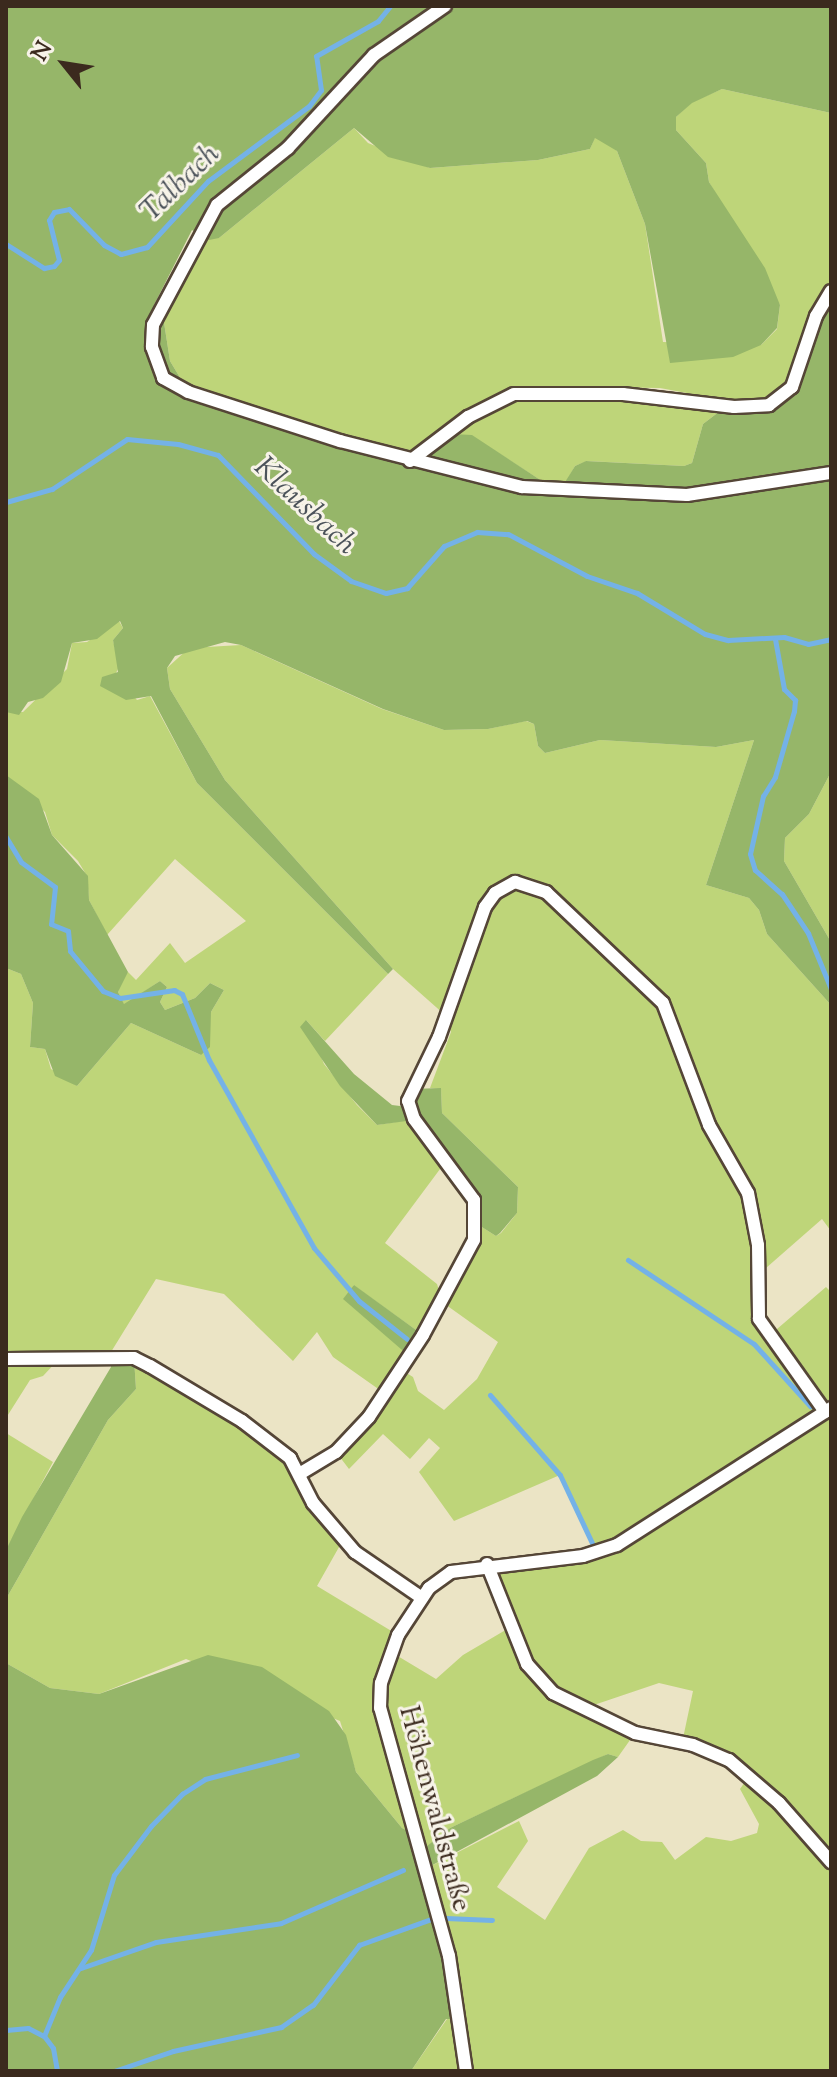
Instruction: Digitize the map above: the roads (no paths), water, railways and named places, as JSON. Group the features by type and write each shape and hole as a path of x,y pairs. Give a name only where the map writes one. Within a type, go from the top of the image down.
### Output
{"street":[{"path":"445,6 374,55 288,148 217,205 157,313 152,335 159,372 178,388 410,461 569,492 720,493 831,473"},
{"path":"410,461 468,417 514,394 623,394 734,407 769,405 792,387 816,316 831,291"},
{"path":"301,1473 336,1452 369,1417 423,1335 474,1240 474,1200 414,1119 408,1101 439,1037 485,907 495,893 515,882 536,886 560,902 663,1003 697,1097 748,1193 758,1245 759,1319 828,1410"},
{"path":"6,1359 134,1358 242,1421 290,1458 301,1473 313,1503 359,1557 422,1598"},
{"name":"Höhenwaldstraße","path":"466,2071 449,1956 380,1708 387,1659 422,1598 451,1572 487,1564 583,1556 617,1545 828,1410"},
{"path":"487,1564 527,1664 553,1693 635,1733 693,1745 729,1760 779,1803 831,1862"}],"waterway":[{"name":"Talbach","path":"6,244 44,268 54,266 59,260 49,220 54,212 69,209 104,245 121,254 147,247 208,181 309,106 321,90 316,56 378,21 390,6"},
{"name":"Klausbach","path":"6,502 52,489 127,439 178,444 218,455 314,554 351,581 386,593 407,588 444,546 477,532 508,534 587,576 637,593 705,634 728,640 784,637 808,644 831,639"},
{"path":"775,639 784,689 795,700 794,711 775,777 763,796 750,854 755,870 782,894 808,933 831,989"},
{"path":"6,837 21,862 55,887 51,924 68,931 70,951 103,991 120,998 174,990 182,994 209,1060 314,1248 359,1301 407,1339"},
{"path":"628,1260 754,1344 810,1406"},
{"path":"490,1395 560,1475 592,1543"},
{"path":"44,2036 60,1997 91,1950 114,1875 151,1826 182,1794 205,1779 297,1755"},
{"path":"81,1968 156,1942 281,1923 403,1870"},
{"path":"446,1918 492,1920"},
{"path":"114,2071 173,2051 281,2027 313,2005 359,1945 431,1919"},
{"name":"Klausbach","path":"6,2030 28,2028 44,2036 53,2048 57,2071"}]}
